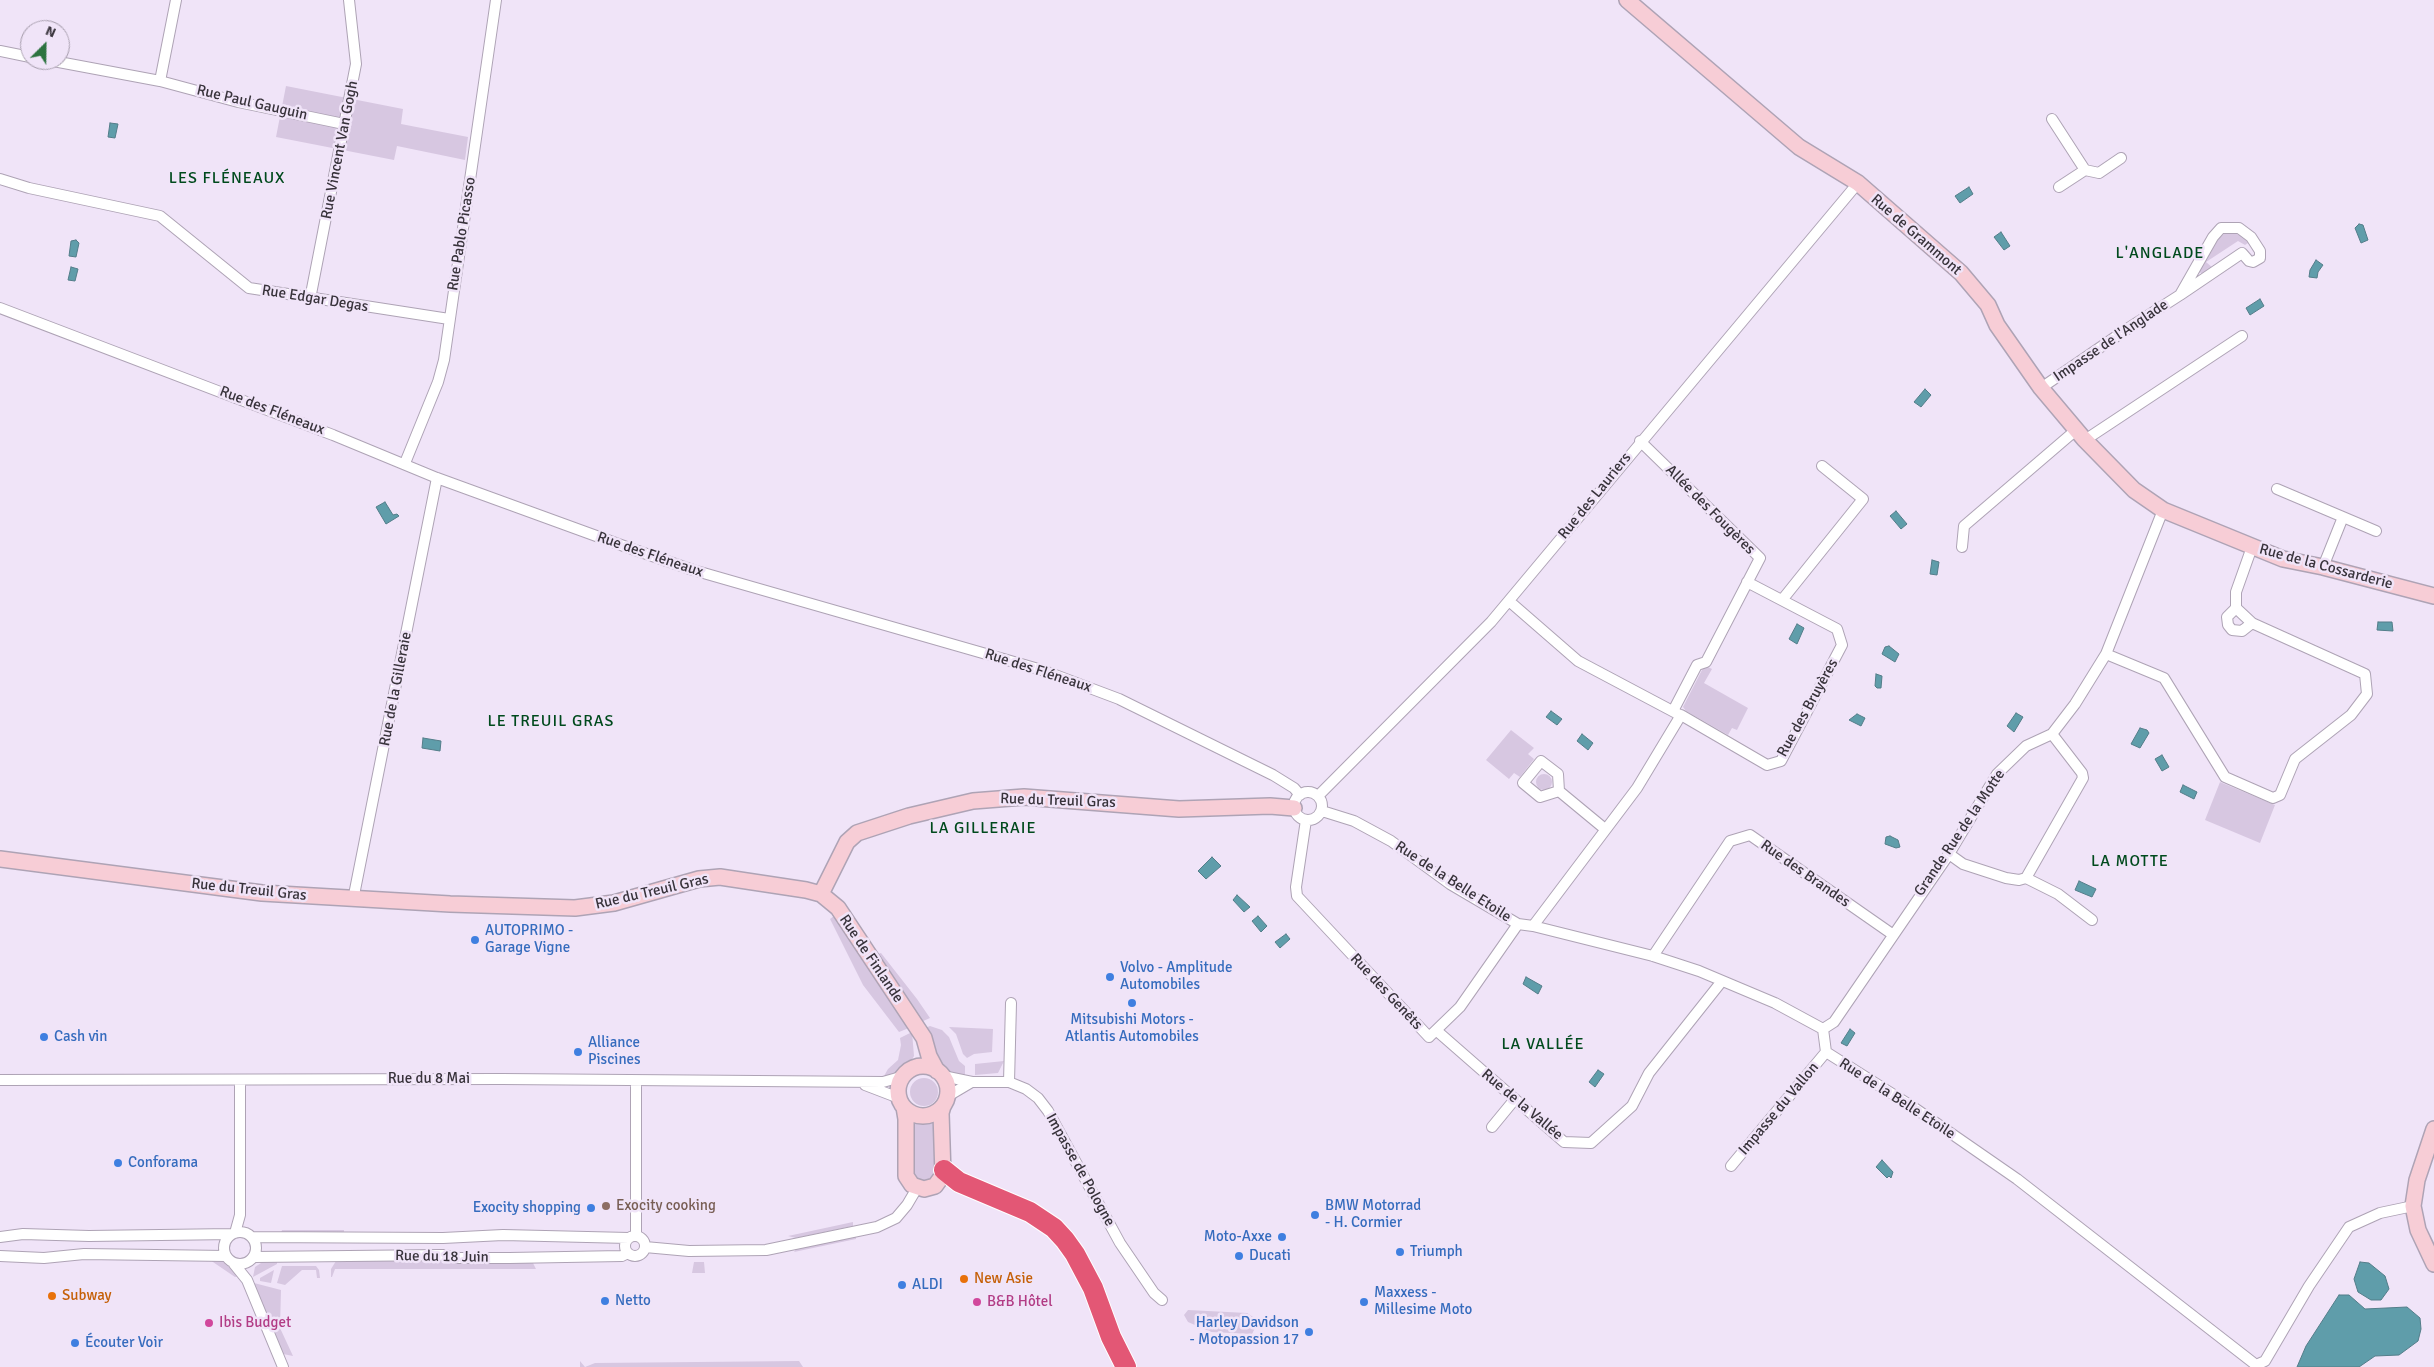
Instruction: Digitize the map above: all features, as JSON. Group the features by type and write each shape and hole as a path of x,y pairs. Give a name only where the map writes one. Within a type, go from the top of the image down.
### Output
{"highway":[{"path":"944,1170 960,1182 1030,1212 1054,1228 1075,1254 1093,1288 1111,1337 1126,1367"}],"street":[{"path":"160,81 176,0"},
{"name":"Rue Vincent Van Gogh","path":"310,299 356,64 349,0"},
{"name":"Rue Pablo Picasso","path":"405,463 438,382 444,360 496,0"},
{"name":"Rue de Grammont","path":"1627,0 1799,146 1858,183 1961,273 1988,305 1997,325 2041,388 2081,435 2134,490 2164,510"},
{"path":"0,51 20,55"},
{"name":"Rue Paul Gauguin","path":"70,64 160,81 238,102 344,124"},
{"path":"2052,119 2085,170 2099,174 2121,158"},
{"path":"2058,187 2085,170"},
{"name":"Rue Edgar Degas","path":"0,179 29,188 160,216 249,288 310,299 449,319"},
{"name":"Rue des Lauriers","path":"1318,796 1491,622 1640,441 1858,183"},
{"name":"Impasse de l'Anglade","path":"2041,388 2180,295 2242,253 2249,261 2253,262 2260,258 2260,251 2251,237 2239,228 2221,228 2213,237 2180,295"},
{"name":"Rue des Fléneaux","path":"0,308 563,525 693,570 1042,670 1119,699 1287,783 1297,801"},
{"path":"1962,547 1964,526 2081,435 2242,336"},
{"name":"Allée des Fougères","path":"1640,441 1760,558 1706,662 1697,665 1677,713"},
{"path":"1782,600 1863,499 1822,466"},
{"name":"Rue de la Gilleraie","path":"353,900 437,478"},
{"path":"2277,489 2376,531"},
{"name":"Rue de la Cossarderie","path":"2164,510 2283,559 2434,595"},
{"name":"Grande Rue de la Motte","path":"1823,1029 1834,1022 1892,934 1949,854 1997,774 2026,746 2052,734 2075,704 2106,654 2164,510"},
{"path":"2323,567 2343,517"},
{"path":"2252,547 2236,592 2236,608 2227,617 2228,625 2232,630 2242,631 2252,623"},
{"name":"Rue des Bruyères","path":"1509,601 1578,661 1677,713 1766,765 1781,761 1842,645 1837,629 1747,582"},
{"path":"2106,654 2164,678 2224,777 2273,798 2280,795 2295,759 2351,715 2367,694 2365,674 2252,623 2236,608"},
{"path":"1533,926 1637,788 1677,713"},
{"path":"2026,878 2083,778 2082,773 2052,734"},
{"path":"1559,791 1605,829"},
{"name":"Rue du Treuil Gras","path":"0,859 262,893 353,900 575,908 614,904 699,879 720,877 821,894 847,842 857,833 908,816 973,802 1024,797 1179,809 1270,806 1297,801 1311,792 1318,796"},
{"path":"1297,801 1297,815 1306,820 1317,817 1322,811 1322,803 1318,796"},
{"name":"Rue de la Belle Etoile","path":"1322,811 1354,821 1391,841 1450,884 1518,924 1654,956 1775,1003 1823,1029 1826,1052 1913,1108 2017,1179 2249,1361 2259,1365 2265,1362 2309,1286 2349,1228 2380,1212 2413,1206"},
{"name":"Rue des Genêts","path":"1306,820 1296,887 1299,900 1429,1038 1460,1007 1518,924"},
{"name":"Rue des Brandes","path":"1654,956 1730,841 1750,835 1892,934"},
{"path":"1949,854 1963,864 2006,878 2019,880 2026,878 2058,894 2092,920"},
{"name":"Rue de Finlande","path":"821,894 838,908 917,1027 925,1041 929,1056 940,1074"},
{"name":"Rue de la Vallée","path":"1437,1031 1564,1142 1591,1143 1632,1106 1650,1073 1722,982"},
{"path":"1009,1082 1011,1003"},
{"name":"Rue de Finlande","path":"909,1072 919,1054 917,1027"},
{"name":"Impasse du Vallon","path":"1732,1166 1826,1052"},
{"path":"926,1067 940,1074 948,1087 946,1101 941,1113 944,1170 941,1179 935,1186 927,1189 917,1188 909,1182 905,1172 906,1119 899,1086 909,1072 926,1067"},
{"name":"Rue du 8 Mai","path":"0,1080 883,1082 909,1072"},
{"name":"Impasse de Pologne","path":"940,1074 972,1082 1009,1082 1026,1089 1045,1106 1120,1243 1154,1293 1162,1300"},
{"path":"240,1080 240,1215 233,1233 225,1242 226,1256 246,1278 283,1367"},
{"path":"0,1237 23,1234 89,1236 233,1233 250,1235 445,1238 503,1235 633,1237 642,1239 645,1247 642,1253 637,1256 628,1253 625,1246 633,1237 636,1081"},
{"path":"857,1082 902,1103 914,1114 926,1116 936,1113 946,1101 972,1082"},
{"path":"1492,1128 1515,1099"},
{"path":"2434,1129 2417,1180 2413,1206 2418,1230 2430,1250 2434,1264"},
{"path":"645,1247 689,1251 766,1250 877,1227 896,1218 907,1205 917,1188"},
{"path":"240,1215 257,1248 246,1278"},
{"name":"Rue du 18 Juin","path":"252,1259 443,1255 459,1258 509,1258 622,1256 628,1253"},
{"path":"0,1256 44,1258 84,1254 226,1256"},
{"path":"234,1264 243,1265 252,1259"}],"shaded area":[{"path":"286,86 403,109 401,124 468,137 465,160 397,146 394,160 276,137"},
{"path":"2233,233 2240,235 2242,233 2248,239 2248,243 2245,245 2238,241 2206,262 2213,268 2203,274 2199,272 2219,238 2224,234"},
{"path":"1708,667 1712,669 1704,683 1748,708 1737,730 1732,728 1728,735 1686,711 1683,707 1703,668"},
{"path":"1511,730 1534,748 1528,754 1534,759 1520,777 1514,773 1509,779 1486,760"},
{"path":"1541,774 1547,774 1552,779 1550,788 1541,790 1536,785 1536,779"},
{"path":"2220,782 2275,805 2260,843 2205,820"},
{"path":"834,916 903,1016 909,1028 899,1032 863,985 830,919"},
{"path":"881,953 930,1018 921,1022 874,955"},
{"path":"930,1026 942,1030 949,1037 959,1061 965,1066 965,1076 949,1073 941,1066 925,1028"},
{"path":"949,1027 993,1029 992,1052 974,1054 967,1058 963,1054 956,1034"},
{"path":"912,1032 914,1056 910,1063 898,1074 884,1076 888,1069 898,1060 901,1045 900,1038"},
{"path":"1004,1061 998,1073 975,1075 975,1064"},
{"path":"924,1078 934,1082 938,1092 934,1102 924,1106 914,1102 910,1092 914,1082"},
{"path":"936,1118 937,1171 931,1179 922,1181 913,1176 913,1119 925,1122"},
{"path":"853,1222 853,1226 796,1238 788,1236"},
{"path":"282,1230 344,1230 344,1233 281,1233"},
{"path":"856,1236 856,1239 794,1252 797,1248"},
{"path":"210,1260 222,1261 239,1276 235,1277"},
{"path":"264,1261 277,1261 277,1264 253,1277 255,1267"},
{"path":"336,1261 532,1261 536,1269 335,1269 331,1277 331,1269"},
{"path":"694,1262 704,1262 705,1273 692,1273"},
{"path":"282,1266 316,1266 319,1270 320,1278 317,1278 316,1270 302,1270 285,1285 277,1283"},
{"path":"274,1270 271,1283 260,1281 260,1278"},
{"path":"254,1283 281,1290 280,1328 293,1356 283,1354"},
{"path":"1188,1310 1247,1313 1256,1319 1257,1324 1252,1334 1211,1332 1188,1322 1184,1315"},
{"path":"799,1361 803,1367 585,1367 595,1363"}],"water":[{"path":"110,123 118,124 115,138 108,137"},
{"path":"1969,187 1973,194 1960,203 1955,196"},
{"path":"2359,224 2363,225 2368,240 2361,243 2355,228"},
{"path":"2001,232 2010,246 2004,250 1994,237"},
{"path":"76,240 79,243 76,257 69,256 71,241"},
{"path":"2316,260 2323,265 2318,272 2317,278 2309,277 2310,270"},
{"path":"71,267 78,269 75,281 68,280"},
{"path":"2260,299 2264,306 2250,315 2246,308"},
{"path":"1925,389 1931,395 1921,407 1914,402"},
{"path":"385,502 393,515 397,514 399,516 386,524 376,507"},
{"path":"1896,511 1907,524 1901,529 1890,516"},
{"path":"1932,560 1939,562 1937,575 1930,574"},
{"path":"2378,622 2392,622 2393,631 2377,630"},
{"path":"1797,624 1804,628 1797,644 1789,639"},
{"path":"1889,646 1899,654 1895,662 1882,654 1885,647"},
{"path":"1876,674 1882,676 1881,688 1875,686"},
{"path":"1551,711 1562,719 1557,725 1546,717"},
{"path":"2016,713 2023,717 2014,732 2007,726"},
{"path":"1857,714 1865,718 1861,726 1849,720"},
{"path":"2140,728 2147,730 2149,733 2140,748 2131,744"},
{"path":"1582,734 1593,743 1588,750 1577,741"},
{"path":"423,738 441,741 440,751 422,748"},
{"path":"2162,755 2169,767 2162,771 2155,759"},
{"path":"2183,785 2197,792 2194,799 2180,792"},
{"path":"1890,836 1898,840 1900,847 1896,848 1885,844 1886,837"},
{"path":"1212,857 1221,866 1206,879 1198,871"},
{"path":"2079,881 2096,889 2092,897 2075,890"},
{"path":"1237,895 1250,907 1244,912 1233,900"},
{"path":"1258,916 1267,926 1261,932 1252,921"},
{"path":"1286,934 1290,939 1280,948 1275,942"},
{"path":"1526,977 1542,986 1538,994 1523,984"},
{"path":"1850,1029 1855,1033 1847,1046 1841,1043"},
{"path":"1598,1070 1604,1074 1595,1087 1589,1082"},
{"path":"1882,1160 1893,1172 1891,1178 1889,1176 1887,1178 1876,1167"},
{"path":"2360,1262 2369,1263 2385,1276 2389,1289 2381,1300 2371,1300 2358,1292 2354,1279"},
{"path":"2339,1295 2349,1295 2365,1309 2407,1307 2420,1318 2421,1329 2418,1341 2399,1355 2375,1356 2359,1367 2297,1367 2306,1346"}],"place":[{"name":"AUTOPRIMO - Garage Vigne","path":"475,940"},
{"name":"Volvo - Amplitude Automobiles","path":"1110,977"},
{"name":"Mitsubishi Motors - Atlantis Automobiles","path":"1132,1003"},
{"name":"Cash vin","path":"44,1037"},
{"name":"Alliance Piscines","path":"578,1052"},
{"name":"Conforama","path":"118,1163"},
{"name":"Exocity cooking","path":"606,1206"},
{"name":"Exocity shopping","path":"591,1208"},
{"name":"BMW Motorrad - H. Cormier","path":"1315,1215"},
{"name":"Moto-Axxe","path":"1282,1237"},
{"name":"Triumph","path":"1400,1252"},
{"name":"Ducati","path":"1239,1256"},
{"name":"New Asie","path":"964,1279"},
{"name":"ALDI","path":"902,1285"},
{"name":"Subway","path":"52,1296"},
{"name":"Netto","path":"605,1301"},
{"name":"B&B Hôtel","path":"977,1302"},
{"name":"Maxxess - Millesime Moto","path":"1364,1302"},
{"name":"Ibis Budget","path":"209,1323"},
{"name":"Harley Davidson - Motopassion 17","path":"1309,1332"},
{"name":"Écouter Voir","path":"75,1343"}],"district":[{"name":"LES FLÉNEAUX","path":"227,179"},
{"name":"L'ANGLADE","path":"2160,254"},
{"name":"LE TREUIL GRAS","path":"551,722"},
{"name":"LA GILLERAIE","path":"983,829"},
{"name":"LA MOTTE","path":"2130,862"},
{"name":"LA VALLÉE","path":"1543,1045"}]}
